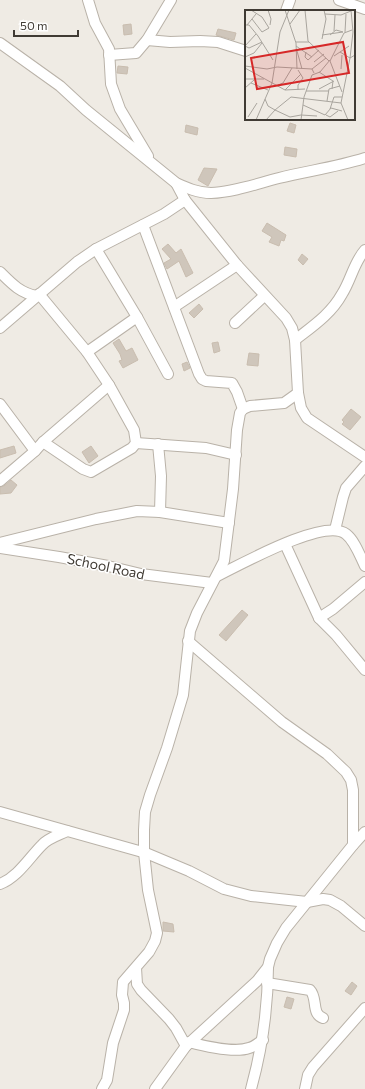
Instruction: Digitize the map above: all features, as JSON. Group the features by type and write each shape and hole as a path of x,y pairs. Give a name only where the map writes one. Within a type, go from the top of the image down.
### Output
{"street":[{"path":"88,0 95,23 109,48 111,84 120,109 152,162"},
{"path":"109,55 136,53 147,40 171,0"},
{"path":"286,10 290,0"},
{"path":"339,0 355,3 365,9"},
{"path":"147,40 170,42 218,42 245,51"},
{"path":"0,43 60,86 86,110 176,183 192,191 210,193 236,189 365,158"},
{"path":"176,183 185,200 237,265 264,296 286,318 292,328 295,340 298,394 301,408 307,418 365,458"},
{"path":"0,328 77,262 96,249 164,214 185,200"},
{"path":"143,225 199,374 202,379 206,381 232,383 243,409"},
{"path":"96,249 137,317 168,374"},
{"path":"295,340 322,320 342,295 355,266 365,250"},
{"path":"174,307 237,265"},
{"path":"0,272 21,291 29,295 38,295 87,352 134,430 136,443 132,448 115,459 91,472 83,469 43,442"},
{"path":"235,323 264,296"},
{"path":"87,352 137,317"},
{"path":"0,481 108,385"},
{"path":"102,1089 106,1080 113,1043 124,1010 121,990 123,982 149,952 155,941 157,933 148,890 144,852 145,812 183,695 190,631 224,561 236,455 238,419 243,409 250,406 284,403 298,394"},
{"path":"0,404 35,451"},
{"path":"136,443 206,448 236,455"},
{"path":"158,444 161,476 160,512"},
{"path":"335,530 346,488 365,466"},
{"path":"0,543 96,518 137,511 160,512 229,523"},
{"path":"214,579 285,544 317,532 335,530 346,533 352,541 365,566"},
{"path":"285,544 320,618 365,670"},
{"name":"School Road","path":"0,548 66,558 141,574 214,579"},
{"path":"320,618 365,582"},
{"path":"188,641 296,734 327,754 346,772 351,780 353,790 353,845"},
{"path":"0,812 144,852 189,871 224,889 251,896 307,902 323,899 330,900 341,906 365,926"},
{"path":"0,884 7,881 18,871 43,843 67,831"},
{"path":"251,1089 265,1029 268,968 270,959 286,928 365,832"},
{"path":"328,876 326,885 330,900"},
{"path":"136,968 137,984 141,990 173,1024 188,1044 213,1048 248,1049 263,1040"},
{"path":"155,1089 188,1044 257,981 268,968"},
{"path":"267,983 310,990 314,994 316,1013 319,1017 323,1018"},
{"path":"305,1089 308,1076 313,1067 365,1008"}],"building":[{"path":"131,24 132,34 124,35 123,25"},
{"path":"218,29 236,33 234,40 216,35"},
{"path":"118,66 128,67 127,74 117,73"},
{"path":"290,123 296,125 294,133 287,131"},
{"path":"186,125 198,128 197,135 185,132"},
{"path":"285,147 297,149 296,157 284,155"},
{"path":"204,168 217,169 208,186 198,180"},
{"path":"267,223 286,235 284,241 281,240 279,246 269,242 272,237 262,231"},
{"path":"168,244 176,253 181,249 193,273 186,277 179,261 167,269 164,263 171,259 162,249"},
{"path":"302,254 308,259 303,265 298,260"},
{"path":"199,304 203,309 194,318 189,313"},
{"path":"119,339 126,351 132,348 138,360 123,368 119,361 122,360 120,354 113,343"},
{"path":"218,342 220,351 214,353 212,343"},
{"path":"249,353 259,354 258,366 247,365"},
{"path":"187,362 190,368 184,371 182,364"},
{"path":"351,409 361,417 350,430 342,424 344,422 342,420"},
{"path":"14,446 16,453 0,458 0,450"},
{"path":"91,446 98,456 89,463 82,452"},
{"path":"11,480 17,485 11,493 0,494 0,487 4,486"},
{"path":"242,610 248,615 226,641 219,635"},
{"path":"163,922 173,924 174,932 163,931"},
{"path":"352,982 357,986 351,995 345,991"},
{"path":"287,997 294,999 291,1009 284,1007"}]}
